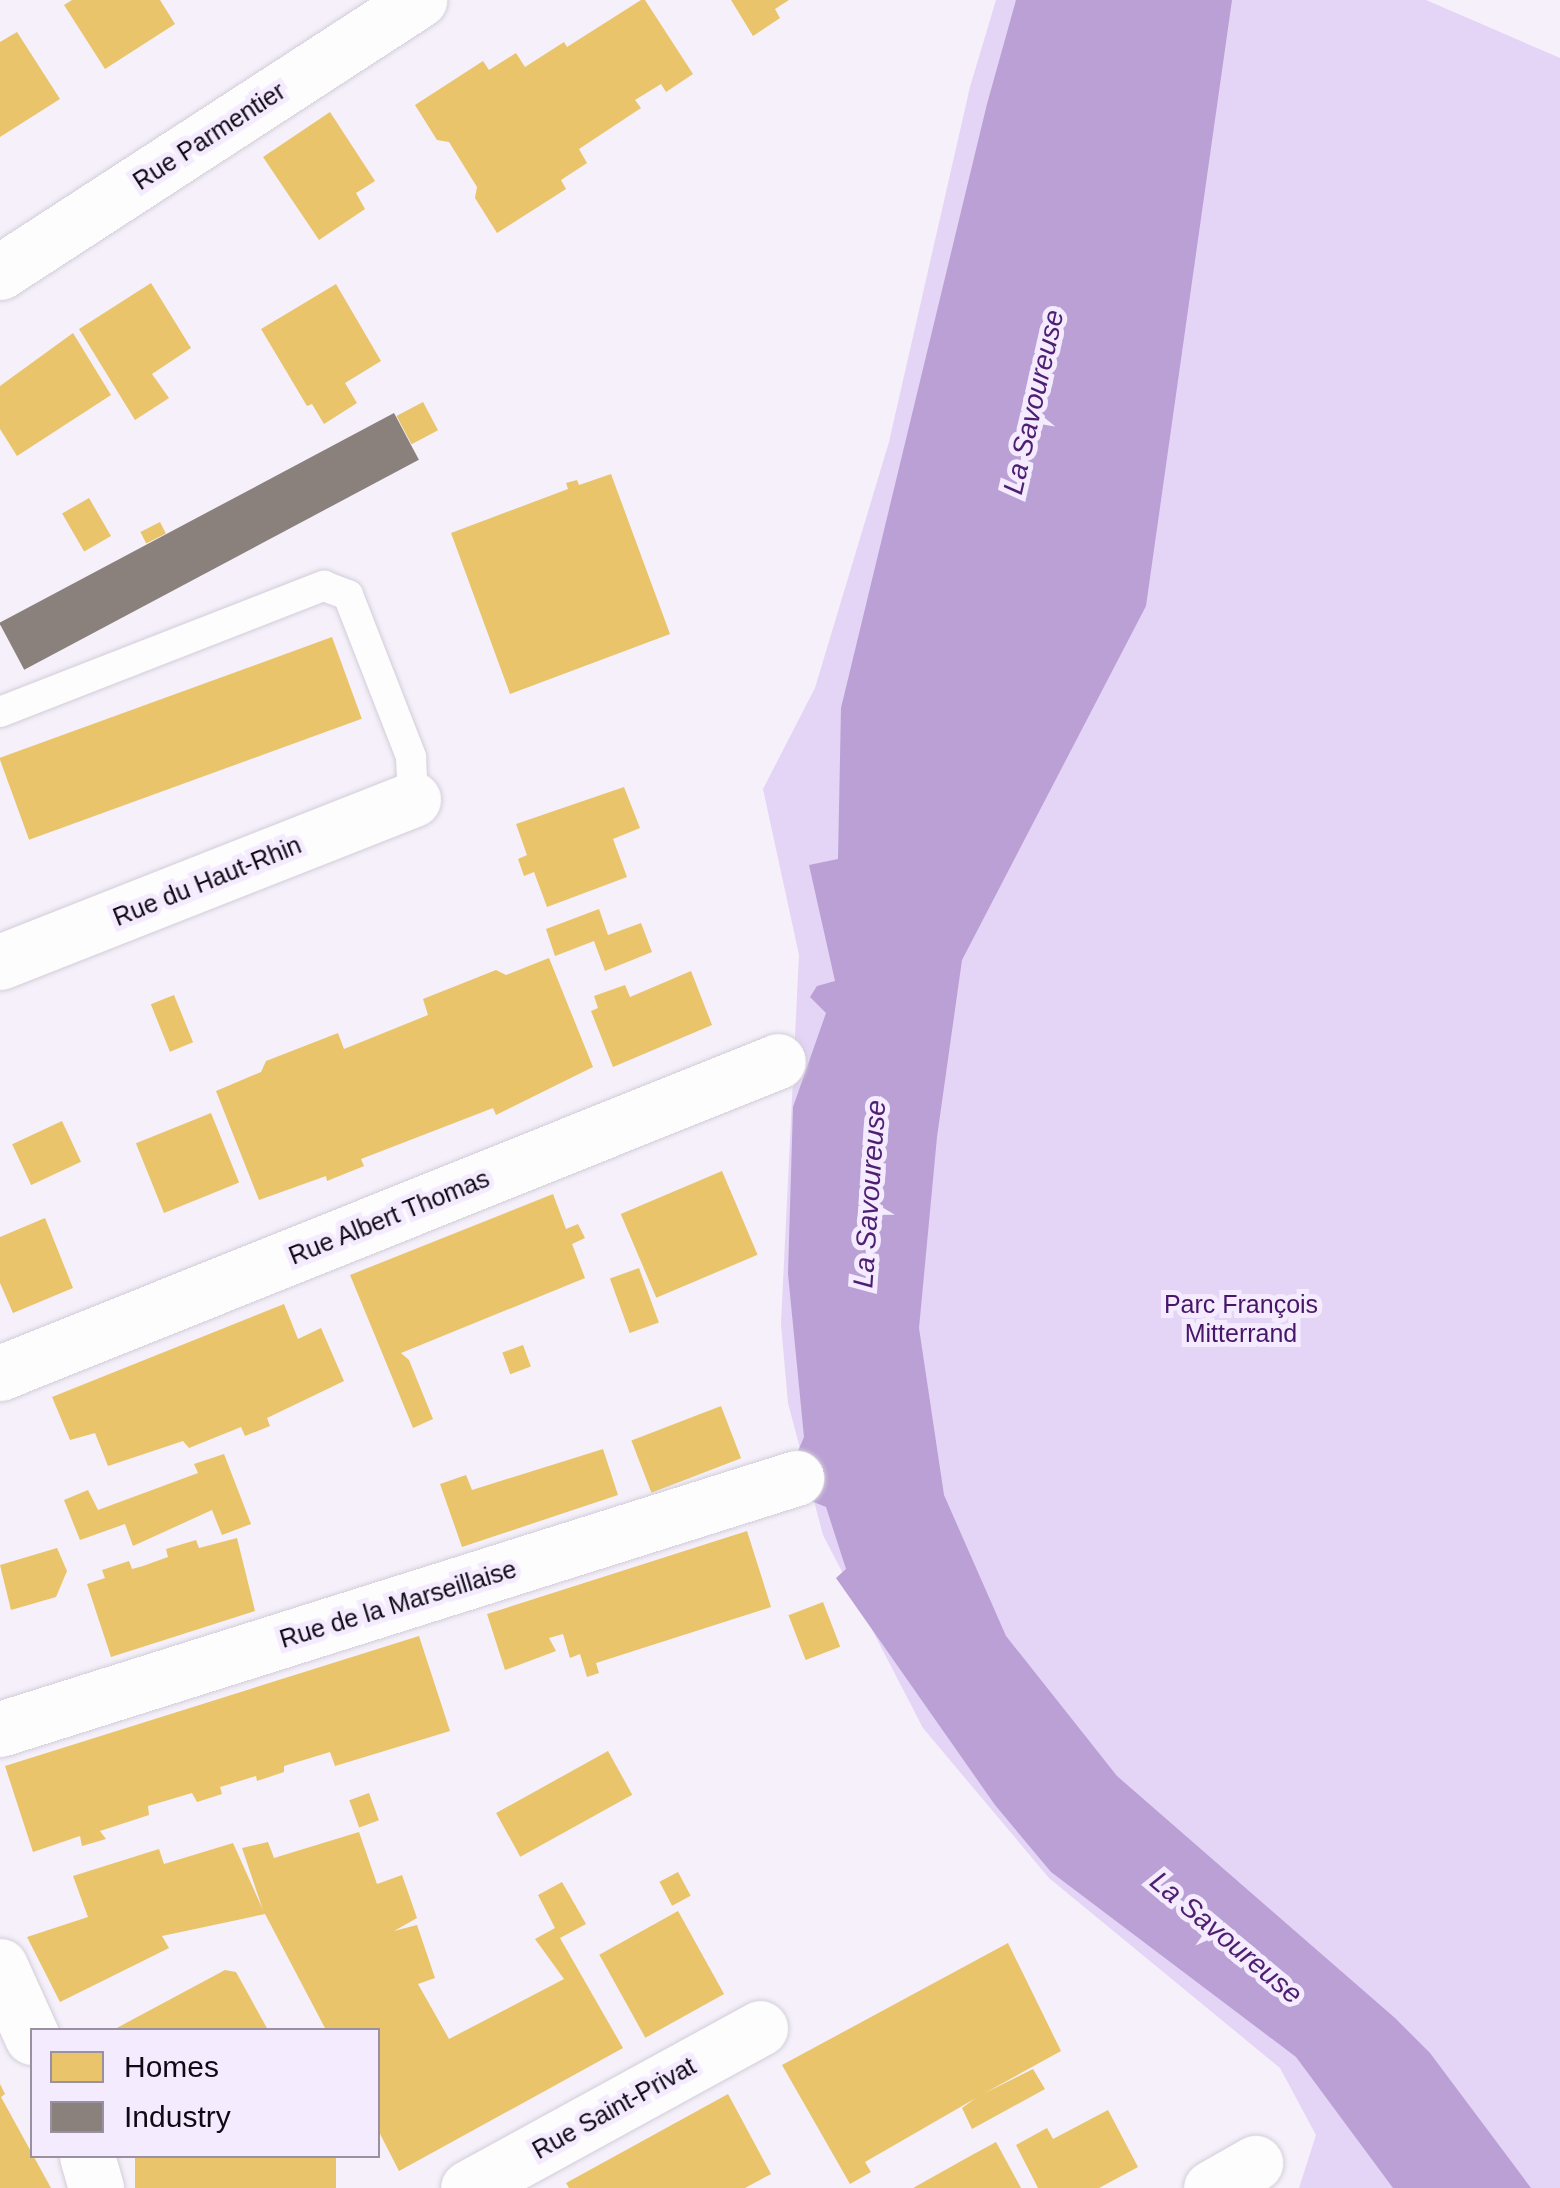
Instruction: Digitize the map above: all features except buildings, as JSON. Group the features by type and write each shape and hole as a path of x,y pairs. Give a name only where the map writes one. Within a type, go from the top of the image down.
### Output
{"street":[{"name":"Rue Parmentier","path":"0,272 419,0"},
{"name":"Rue du Haut-Rhin","path":"0,962 413,798"},
{"name":"Rue Albert Thomas","path":"0,1373 778,1061"},
{"name":"Rue de la Marseillaise","path":"0,1729 796,1478"},
{"path":"0,1966 30,2034"},
{"name":"Rue Saint-Privat","path":"468,2188 760,2028"},
{"path":"88,2158 96,2188"}],"lane":[{"path":"0,712 324,586 348,595 411,756 413,798"}],"green space":[{"name":"Parc François Mitterrand","path":"996,0 1426,0 1560,58 1560,2188 1299,2188 1316,2135 1280,2068 1049,1878 923,1728 823,1535 788,1403 781,1324 799,955 763,789 815,688 889,442 970,87"}],"water":[{"name":"La Savoureuse","path":"1016,0 1232,0 1146,606 962,960 937,1137 919,1328 944,1495 1006,1636 1117,1776 1395,2018 1430,2053 1531,2188 1393,2188 1296,2057 1051,1872 995,1805 836,1578 846,1569 826,1507 811,1501 798,1451 804,1437 788,1274 793,1107 826,1013 810,997 817,986 835,981 809,865 838,859 841,708 987,104"}]}
